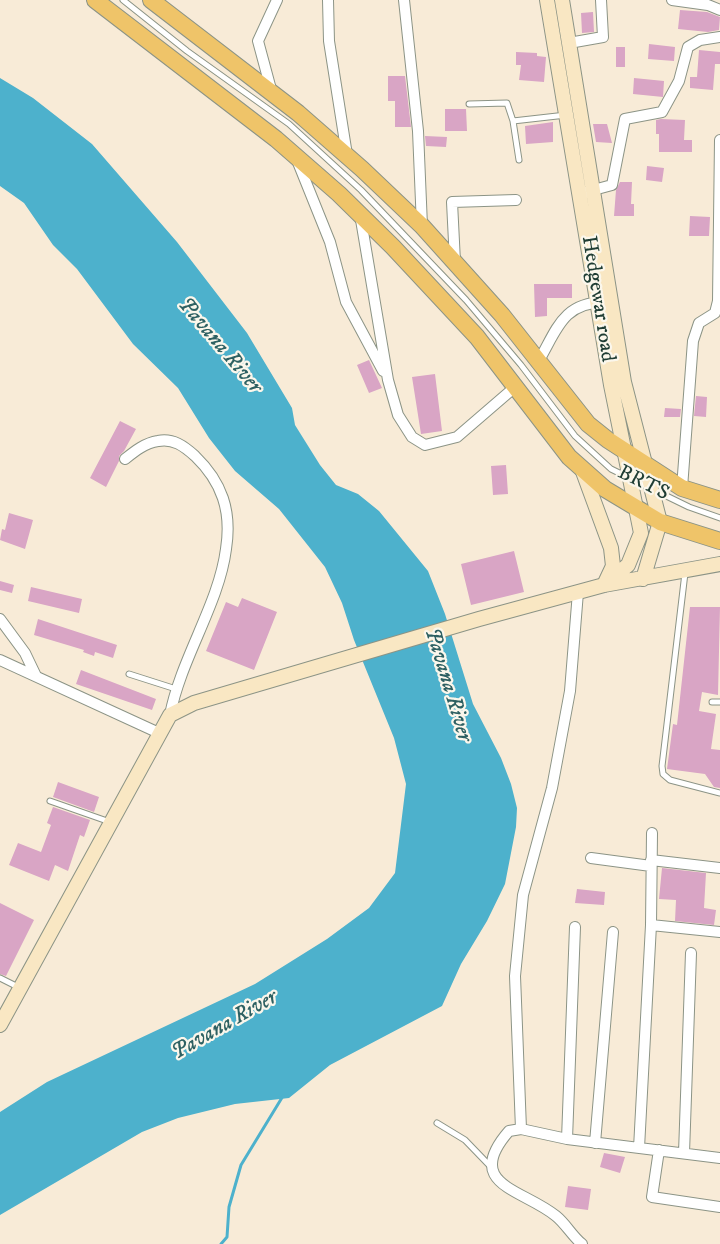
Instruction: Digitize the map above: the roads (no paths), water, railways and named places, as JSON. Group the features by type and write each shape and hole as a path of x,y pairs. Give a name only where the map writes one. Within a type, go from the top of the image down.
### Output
{"main road":[{"path":"95,0 296,156 360,214 476,337 569,457 605,489 660,522 720,541"},
{"path":"151,0 273,94 347,156 422,226 502,315 588,424 626,453 645,463 682,488 720,500"},
{"name":"Hedgewar road","path":"547,0 611,385 632,479 641,533 628,564 604,586"},
{"name":"Hedgewar road","path":"562,0 624,382 660,522"},
{"path":"582,469 611,548 613,566 604,586"},
{"path":"643,579 660,522"},
{"path":"0,1025 170,715 194,703 479,619 604,586 720,564"}],"street":[{"path":"273,94 258,42 276,0"},
{"path":"328,0 330,42 347,156"},
{"path":"404,0 418,131 422,226"},
{"path":"569,42 603,37 601,0"},
{"path":"672,0 708,5 720,10"},
{"path":"580,193 612,186 625,119 662,112 678,81 688,47 700,40 720,37"},
{"path":"682,488 693,341 699,323 715,313 718,301 720,140"},
{"path":"296,156 330,242 346,302 388,380"},
{"path":"455,263 452,202 516,200"},
{"path":"360,214 388,380 398,415 412,437 425,446 457,437 515,387"},
{"path":"538,362 566,314 585,303 612,301"},
{"path":"125,459 147,444 158,440 175,441 188,450 210,471 226,508 228,537 224,563 176,690 170,715"},
{"path":"521,1129 515,976 523,895 552,788 570,691 578,592"},
{"path":"0,619 25,653 36,676"},
{"path":"0,660 159,733"},
{"path":"639,1148 650,925 652,833"},
{"path":"591,858 720,868"},
{"path":"650,925 720,932"},
{"path":"566,1139 575,927"},
{"path":"596,1143 613,932"},
{"path":"684,1154 691,953"},
{"path":"580,1243 555,1215 528,1197 503,1186 494,1177 493,1160 509,1131 521,1129 566,1139 720,1158"},
{"path":"659,1150 652,1197 720,1207"}],"lane":[{"name":"BRTS","path":"123,0 188,51 288,124 361,190 466,300 521,365 575,436 611,469 689,507 720,518"},
{"path":"468,104 507,103 513,121 518,160"},
{"path":"513,121 566,115"},
{"path":"685,570 662,766 663,774 670,780 720,793"},
{"path":"129,674 176,690"},
{"path":"712,702 720,702"},
{"path":"50,801 111,822"},
{"path":"0,978 20,988"},
{"path":"438,1123 465,1140 492,1168"}],"water":[{"name":"Pavana River","path":"0,78 33,98 92,144 177,242 247,333 292,408 295,425 320,465 336,485 358,494 379,511 428,571 445,614 473,704 501,758 511,784 517,808 516,827 505,884 487,921 461,964 442,1006 330,1065 289,1098 235,1104 178,1118 142,1132 0,1215 0,1112 47,1082 255,984 327,939 369,908 395,873 406,784 394,738 354,640 342,603 325,567 279,509 235,471 209,438 178,388 133,344 77,269 53,245 24,203 0,186"}],"waterway":[{"path":"221,1244 227,1237 229,1207 241,1165 283,1096"}]}
